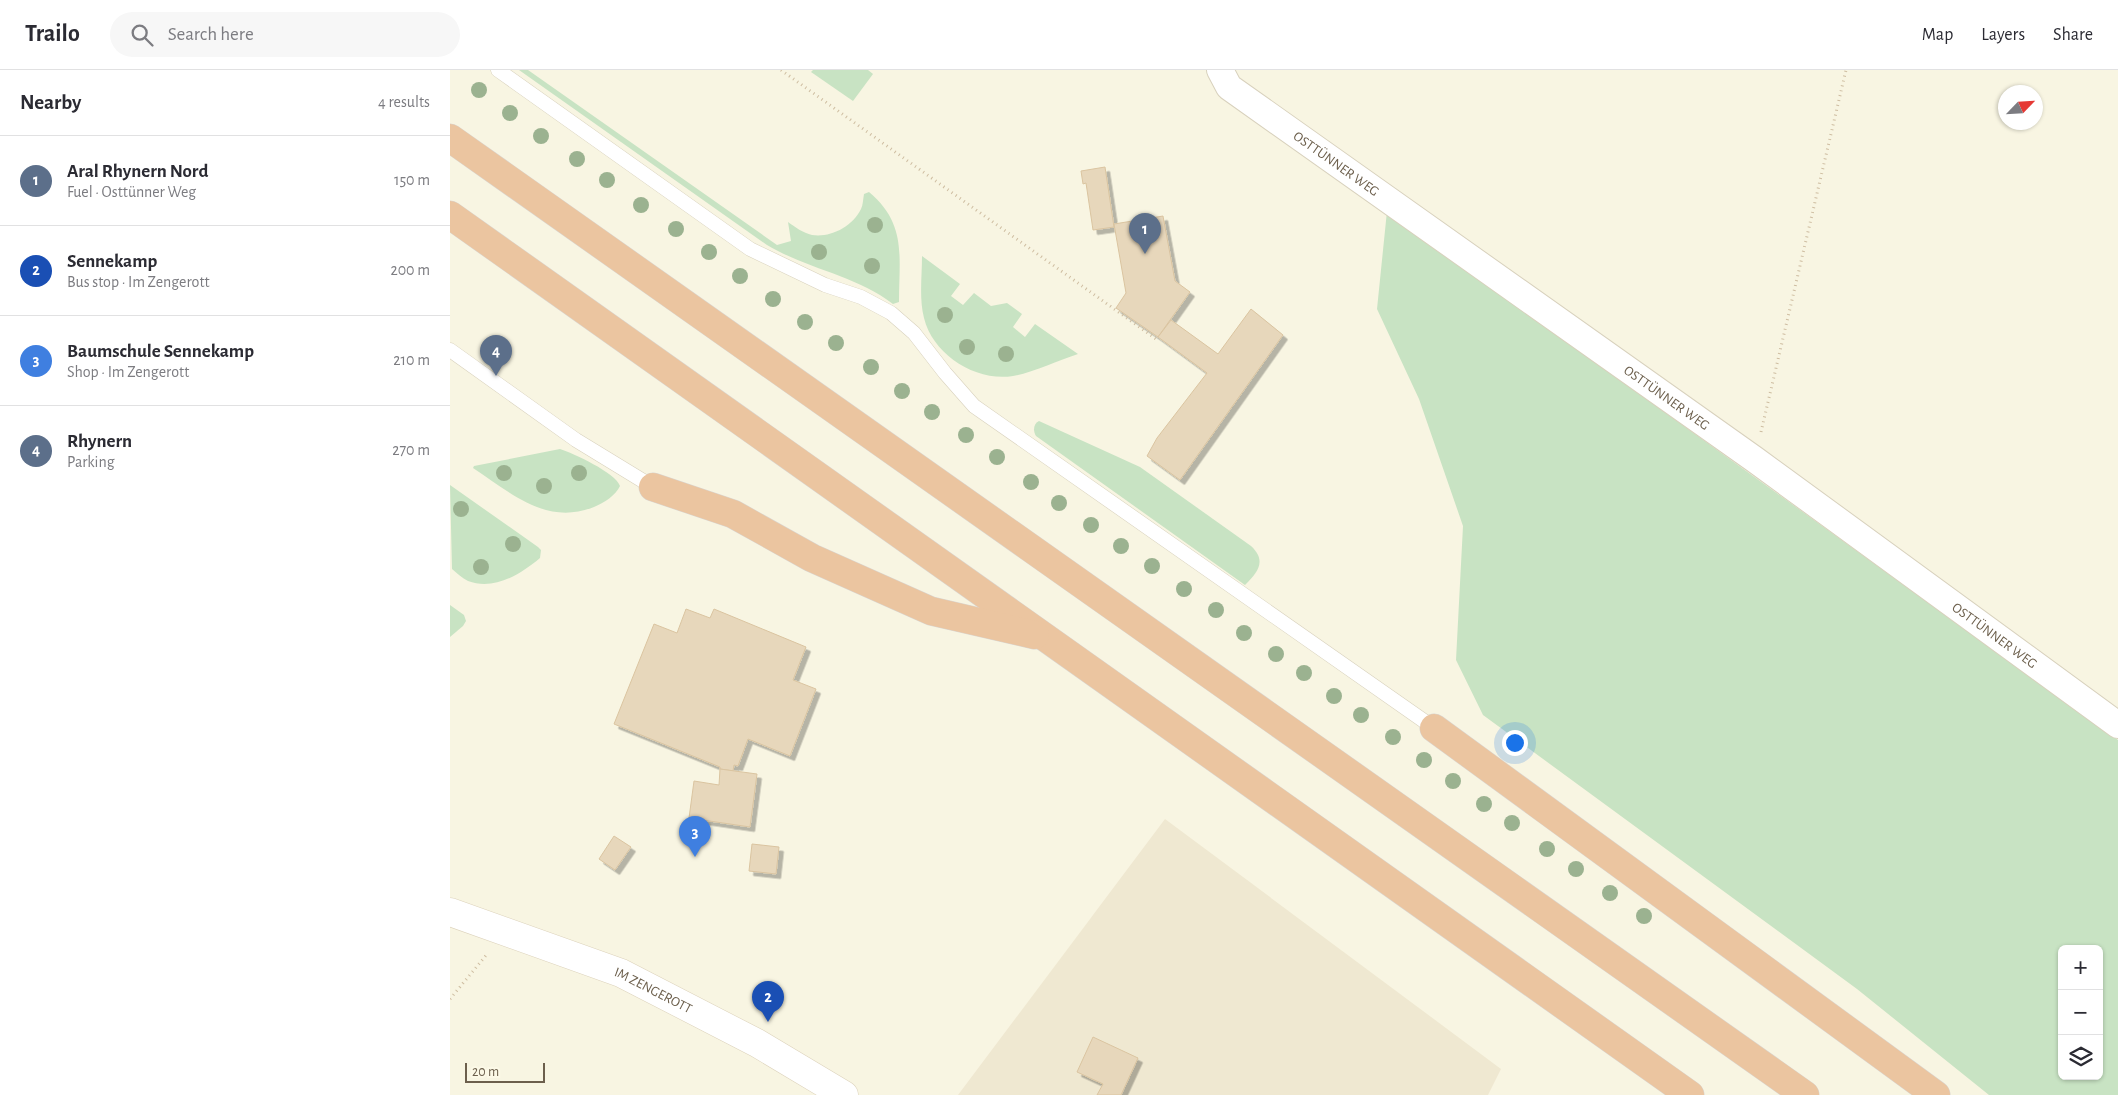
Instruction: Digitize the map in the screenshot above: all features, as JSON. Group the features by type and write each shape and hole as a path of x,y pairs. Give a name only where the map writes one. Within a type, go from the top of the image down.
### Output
{"highway":[{"path":"450,138 1805,1095"},
{"path":"450,215 1690,1095"},
{"path":"653,486 733,514 812,558 931,611 1048,638"},
{"path":"1434,728 1936,1095"}],"main road":[{"name":"IM ZENGEROTT","path":"450,912 621,973 757,1043 844,1095"}],"street":[{"name":"OSTTÜNNER WEG","path":"1220,70 1229,87 1754,460 2118,725"}],"lane":[{"path":"498,70 750,249 891,312 914,333 974,406 1434,728"},
{"path":"450,350 576,440 653,486"}],"path":[{"path":"781,70 1156,339 1158,337"},
{"path":"1754,460 1846,70"},
{"path":"450,999 505,931"}],"shaded area":[{"path":"1165,819 1501,1069 1488,1095 958,1095"}],"green space":[{"path":"519,70 528,70 777,245 791,241 788,222 812,235 826,235 840,230 857,215 862,207 864,194 869,192 890,216 895,229 900,255 899,302 893,304 863,286 798,260 767,245"},
{"path":"813,70 868,70 873,74 853,101 811,72"},
{"path":"1387,211 2118,740 2118,1095 1989,1095 1857,989 1483,715 1456,660 1463,526 1419,399 1377,309"},
{"path":"922,256 960,284 951,296 963,305 974,293 991,306 1007,303 1022,314 1013,327 1025,337 1035,324 1078,354 1013,376 985,375 958,363 936,344 924,318 921,295"},
{"path":"1039,421 1140,467 1251,546 1256,551 1260,562 1254,576 1245,585 1036,436 1034,428"},
{"path":"560,449 584,459 611,475 620,486 616,493 594,507 577,512 545,510 515,496 473,468 474,466"},
{"path":"450,485 538,547 541,550 540,558 516,575 488,584 468,581 452,569"},
{"path":"450,605 464,615 466,621 450,637"}],"building":[{"path":"1105,167 1114,227 1093,230 1086,183 1083,184 1081,171"},
{"path":"1163,216 1175,281 1190,292 1158,337 1116,308 1126,293 1114,224"},
{"path":"1251,309 1283,335 1180,480 1147,456 1157,438 1207,373 1158,337 1171,320 1218,354"},
{"path":"686,609 710,618 714,609 806,647 793,680 816,689 790,756 748,739 738,766 734,765 733,771 720,769 720,767 614,724 654,624 677,633"},
{"path":"720,769 757,774 750,827 689,818 694,781 719,785"},
{"path":"614,836 631,847 615,870 599,859"},
{"path":"752,844 779,847 776,874 749,871"},
{"path":"1093,1037 1138,1058 1121,1095 1097,1095 1103,1084 1077,1072"}],"place":[{"name":"Aral Rhynern Nord","path":"1145,254"},
{"name":"Rhynern","path":"496,376"},
{"name":"Baumschule Sennekamp","path":"695,857"},
{"name":"Sennekamp","path":"768,1022"}]}
